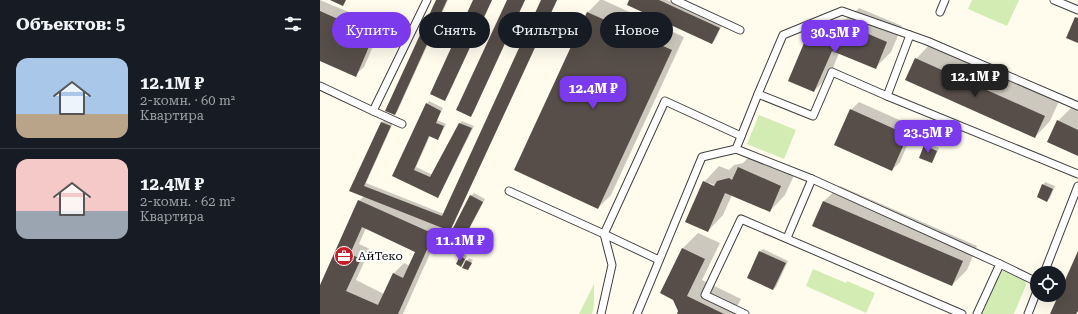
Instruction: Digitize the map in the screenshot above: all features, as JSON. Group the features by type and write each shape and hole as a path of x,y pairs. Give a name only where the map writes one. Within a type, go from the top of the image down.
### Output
{"lane":[{"path":"373,111 427,0"},
{"path":"675,0 740,30"},
{"path":"940,12 946,0"},
{"path":"1054,0 1078,10"},
{"path":"736,149 783,35 842,11 927,41 1078,106"},
{"path":"886,96 910,35"},
{"path":"758,94 813,116 832,72 886,96 1078,174"},
{"path":"320,86 402,124"},
{"path":"601,314 612,265 604,234 665,101 741,136"},
{"path":"638,313 702,157 736,149 812,180 1030,279"},
{"path":"787,238 812,180"},
{"path":"1047,266 1078,186"},
{"path":"509,191 659,260"},
{"path":"745,314 705,295 741,219 962,314"},
{"path":"977,314 1000,264"},
{"path":"1028,314 1033,302"}],"green space":[{"path":"972,0 1019,0 1007,26 968,9"},
{"path":"759,115 796,130 784,159 747,144"},
{"path":"813,269 875,293 866,313 806,286"},
{"path":"1000,271 1004,271 1025,281 1026,285 1014,314 981,314"},
{"path":"594,284 594,305 592,314 579,314"}],"building":[{"path":"330,0 346,0 343,6"},
{"path":"436,0 447,0 442,12 430,12"},
{"path":"473,0 492,0 486,12 468,12"},
{"path":"507,0 525,0 519,12 501,12"},
{"path":"541,0 557,0 551,12 536,12"},
{"path":"629,0 659,0 720,28 712,44 673,26 673,12 642,12 627,5"},
{"path":"320,11 332,16 332,48 368,48 356,77 320,61"},
{"path":"592,14 600,18 600,48 668,48 672,50 598,209 514,170 570,48 592,48"},
{"path":"1075,17 1078,18 1078,43 1066,38"},
{"path":"498,19 498,48 503,48 471,117 456,110 485,48 490,48 490,37"},
{"path":"843,23 887,42 876,69 832,51 814,92 788,81 807,36 820,42 822,37 833,33 838,35"},
{"path":"419,37 419,48 425,48 395,115 385,111"},
{"path":"451,48 470,48 445,101 430,94"},
{"path":"519,48 535,48 450,231 349,191 381,122 391,126 364,186 442,216"},
{"path":"915,58 1045,116 1035,138 905,80"},
{"path":"426,103 441,111 436,123 444,126 438,140 429,136 414,170 430,177 459,123 472,128 438,198 392,176"},
{"path":"850,109 908,135 892,171 834,145"},
{"path":"1057,120 1078,130 1078,156 1047,142"},
{"path":"924,145 937,151 932,163 919,158"},
{"path":"738,167 781,186 770,212 725,193 708,232 685,222 703,181 714,186 717,181 729,178 732,180"},
{"path":"1042,184 1053,189 1047,202 1037,197"},
{"path":"470,195 483,202 464,238 451,232"},
{"name":"АйТеко","path":"358,200 434,234 398,314 320,314 320,285","holes":["362,227 415,252 403,278 393,273 378,305 346,291 361,259 350,254"]},
{"path":"823,201 963,261 952,286 812,226"},
{"path":"682,248 705,259 687,296 724,314 677,314 678,311 673,300 660,293"},
{"path":"759,251 786,263 773,290 747,278"},
{"path":"1078,251 1078,311 1076,314 1050,314 1055,302 1066,302 1066,278"},
{"path":"460,256 465,259 461,267 456,264"},
{"path":"466,260 472,263 468,270 462,268"}],"place":[{"name":"АйТеко","path":"344,256"}]}
